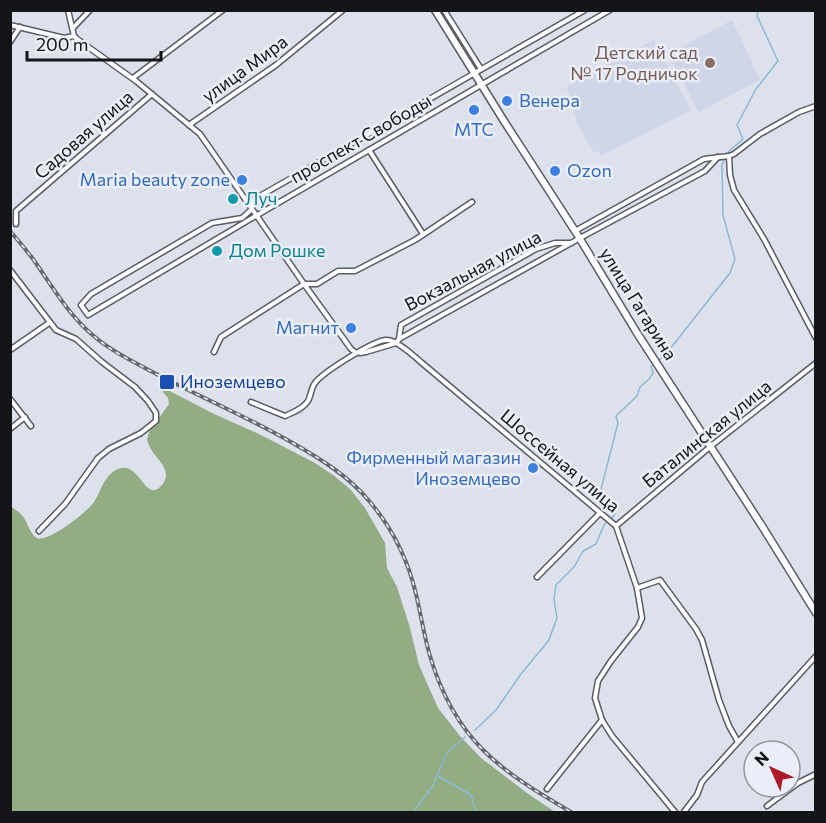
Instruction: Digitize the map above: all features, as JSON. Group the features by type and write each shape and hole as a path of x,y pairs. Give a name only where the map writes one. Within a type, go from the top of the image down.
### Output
{"main road":[{"name":"улица Гагарина","path":"435,10 816,613"}],"street":[{"path":"68,10 74,36 81,43 133,78 200,134 304,284 356,353"},
{"path":"72,28 90,10"},
{"name":"Садовая улица","path":"133,78 223,10"},
{"name":"улица Мира","path":"189,125 276,65 343,10"},
{"path":"444,10 481,69"},
{"name":"проспект Свободы","path":"585,10 253,200 252,209 242,218 212,222 91,294 81,305 88,315 610,10"},
{"path":"10,25 64,38 74,36"},
{"path":"10,42 20,27"},
{"name":"Садовая улица","path":"16,217 16,211 152,94"},
{"path":"575,231 704,159 729,156 760,134 799,112 816,106"},
{"path":"369,150 423,234"},
{"path":"729,156 734,190 764,239 816,338"},
{"name":"Вокзальная улица","path":"251,402 285,416 301,408 308,402 315,383 342,361 384,340 398,341 580,238 705,171 718,157"},
{"path":"214,352 220,337 304,284 316,284 338,271 355,271 423,234 472,202"},
{"path":"10,214 16,217 16,224"},
{"name":"Вокзальная улица","path":"398,341 401,325 536,249 555,243 573,243"},
{"path":"10,270 56,330 76,339 135,387 156,413 156,421 98,458 65,504 39,531"},
{"path":"10,350 50,323"},
{"name":"Шоссейная улица","path":"398,341 616,526 637,588 642,618 638,627 598,681 595,698 602,720 612,736 675,813"},
{"name":"Баталинская улица","path":"616,526 711,446 816,363"},
{"path":"10,399 31,426"},
{"path":"10,429 25,417"},
{"path":"537,577 600,513"},
{"path":"637,588 660,579 696,629 702,640 719,700 729,726 738,741"},
{"path":"684,813 697,795 702,782 816,656"},
{"path":"547,789 602,720"},
{"path":"767,806 798,783 816,774"}],"shaded area":[{"path":"732,20 760,80 699,112 668,54"},
{"path":"654,40 691,110 601,156 598,151 594,153 577,123 567,86"}],"green space":[{"path":"163,389 315,463 350,489 365,508 385,543 387,568 397,587 419,665 438,708 481,758 555,812 11,812 10,506 23,516 37,538 42,538 67,526 84,513 94,502 106,479 118,469 126,468 132,471 151,490 156,490 162,485 166,475 147,440 149,432 169,404"}],"waterway":[{"path":"727,153 743,139 737,125 756,89 778,61 757,16 758,10"},
{"path":"659,360 730,273 735,259 723,215 722,165 724,160"},
{"path":"612,518 615,514 598,501 618,423 616,416 637,396 640,387 653,373 651,367 655,363"},
{"path":"475,730 496,710 549,640 557,618 554,599 556,585 574,567 583,551 596,544 606,523"},
{"path":"413,812 432,787 447,753 465,737"},
{"path":"438,776 471,795 476,812"}],"railway":[{"path":"10,231 69,310 101,342 139,365 302,448 333,468 362,493 378,512 404,557 413,581 430,656 452,710 483,750 501,766 522,782 571,812"}],"place":[{"name":"Детский сад № 17 Родничок","path":"710,63"},
{"name":"Венера","path":"507,101"},
{"name":"МТС","path":"474,110"},
{"name":"Ozon","path":"555,171"},
{"name":"Maria beauty zone","path":"242,180"},
{"name":"Луч","path":"233,199"},
{"name":"Дом Рошке","path":"217,251"},
{"name":"Магнит","path":"351,328"},
{"name":"Иноземцево","path":"167,382"},
{"name":"Фирменный магазин Иноземцево","path":"533,468"}]}
